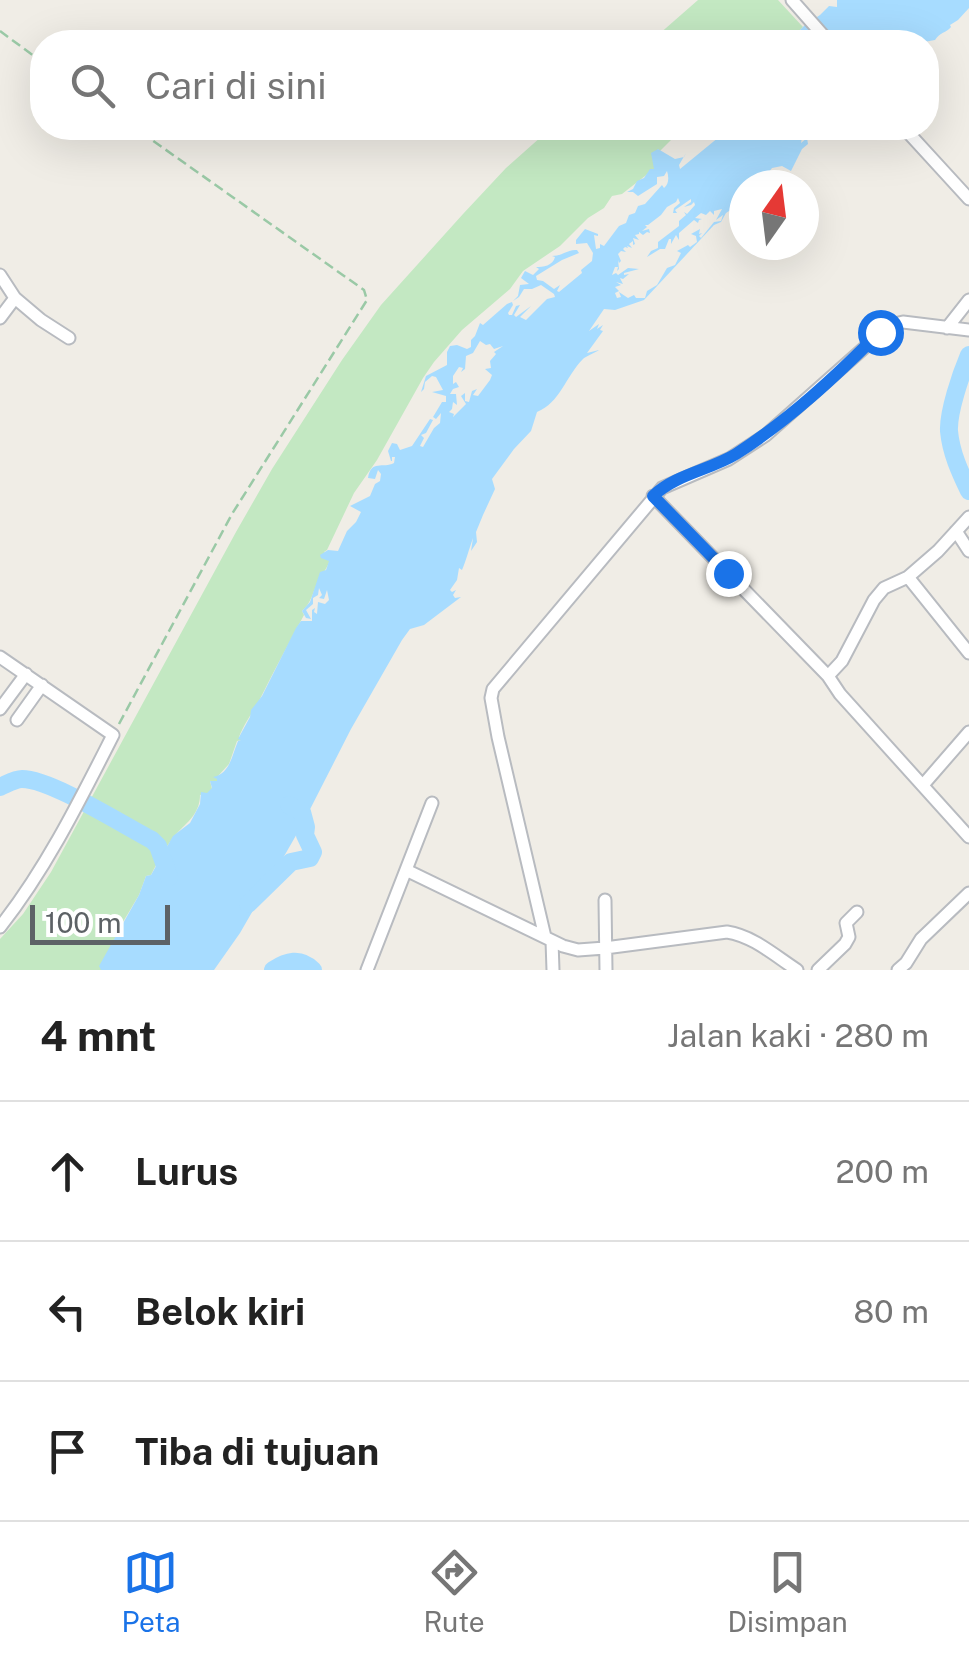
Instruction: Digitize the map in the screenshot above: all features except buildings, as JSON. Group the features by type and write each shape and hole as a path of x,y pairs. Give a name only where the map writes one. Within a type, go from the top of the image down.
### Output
{"street":[{"path":"792,0 818,30"},
{"path":"915,140 969,200"},
{"path":"0,276 15,298 69,338"},
{"path":"0,318 15,298"},
{"path":"948,328 969,300"},
{"path":"553,970 491,693 653,496 672,482 728,459 766,435 890,325 902,322 969,330"},
{"path":"653,496 828,676 969,837"},
{"path":"828,676 842,662 884,588 908,577 969,516"},
{"path":"956,531 969,550"},
{"path":"908,577 969,653"},
{"path":"0,657 113,735 66,824 14,910 0,926"},
{"path":"0,709 26,674"},
{"path":"16,720 42,685"},
{"path":"923,785 969,732"},
{"path":"367,970 432,803"},
{"path":"406,870 578,950 726,932 753,940 796,970"},
{"path":"898,970 921,939 969,893"},
{"path":"605,900 606,970"},
{"path":"818,970 845,944 849,936 846,923 857,912"}],"path":[{"path":"0,32 30,53"},
{"path":"113,735 232,514 368,300 364,290 152,140"}],"green space":[{"path":"698,0 778,0 803,27 800,30 664,30"},
{"path":"538,140 671,140 658,149 654,169 622,194 612,196 604,208 560,246 523,271 510,289 462,330 423,378 354,493 324,552 329,563 241,731 242,740 237,741 229,764 217,782 210,781 212,789 200,795 193,816 171,841 151,875 146,876 101,970 0,970 0,939 23,914 51,872 272,469 381,305 506,168"}],"water":[{"path":"837,0 969,0 969,8 939,35 939,30 800,30 829,6 837,7"},
{"path":"715,140 807,140 808,144 792,170 782,166 770,170 729,170 729,211 721,222 644,300 615,310 604,309 589,331 599,324 597,329 603,325 603,331 587,353 599,350 583,359 552,402 537,412 531,431 492,479 495,489 476,532 477,542 471,551 473,538 450,590 456,590 455,598 461,597 424,625 410,629 402,640 302,825 240,933 214,970 101,970 99,966 146,876 151,875 173,836 190,823 200,804 201,792 212,788 210,781 217,781 213,777 230,763 251,710 296,628 301,621 312,621 312,610 315,608 317,614 318,602 325,604 329,600 327,590 324,599 319,598 319,588 306,610 311,619 306,618 302,611 329,561 320,555 328,550 338,551 361,512 350,506 370,496 380,481 378,470 375,479 368,478 372,468 394,463 395,457 391,461 388,451 392,443 400,450 412,446 430,419 433,420 426,433 421,435 423,447 440,423 441,413 436,419 433,417 442,402 446,402 446,396 432,392 443,390 432,376 421,392 426,376 447,365 450,346 471,347 480,323 483,325 507,304 513,305 509,315 520,305 516,317 531,306 520,317 526,320 547,299 555,297 541,285 524,289 513,301 520,285 529,284 521,278 525,271 533,275 539,269 536,267 552,262 552,256 577,250 579,253 536,276 554,289 560,285 559,292 582,273 593,253 587,243 576,244 585,229 598,234 594,235 596,249 600,244 604,246 638,206 667,184 667,171 657,177 657,184 638,196 627,192 654,169 651,153 658,149 675,159 684,157 680,169","holes":["678,198 680,203 674,208 673,213 677,213 675,210 691,199 684,207 694,202 695,205 687,214 684,212 679,226 658,242 658,248 647,257 665,249 669,239 671,244 676,235 679,240 679,233 694,220 698,223 702,219 695,218 701,213 706,215 710,211 714,215 714,211 722,209 716,220 723,215 701,238 700,229 691,234 697,242 677,251 681,253 675,265 667,268 645,298 628,298 619,292 621,297 617,298 615,293 619,291 615,287 621,285 616,282 623,284 620,278 629,274 624,273 639,269 628,268 612,275 615,267 619,269 618,254 626,252 623,249 627,246 632,248 629,244 635,244 633,238 639,240 635,235 639,232 650,233 649,229 642,231 645,225","480,341 494,349 503,346 494,352 491,368 485,369 492,375 490,380 478,396 473,395 477,389 472,391 469,402 465,401 465,393 461,396 466,404 453,417 449,412 453,402 457,405 456,394 450,394 459,387 456,382 453,384 453,376 459,367 463,368 461,372 465,369 466,356 473,353"]}],"waterway":[{"path":"969,355 949,423 954,455 969,491"},
{"path":"0,787 19,779 35,781 87,804 152,840 169,877"},
{"path":"248,904 291,862 310,858 313,852 305,835 302,812 289,805"},
{"path":"273,970 293,962 313,970"}],"route":[{"path":"728,573 653,496 672,482 728,459 766,435 880,332"}]}
